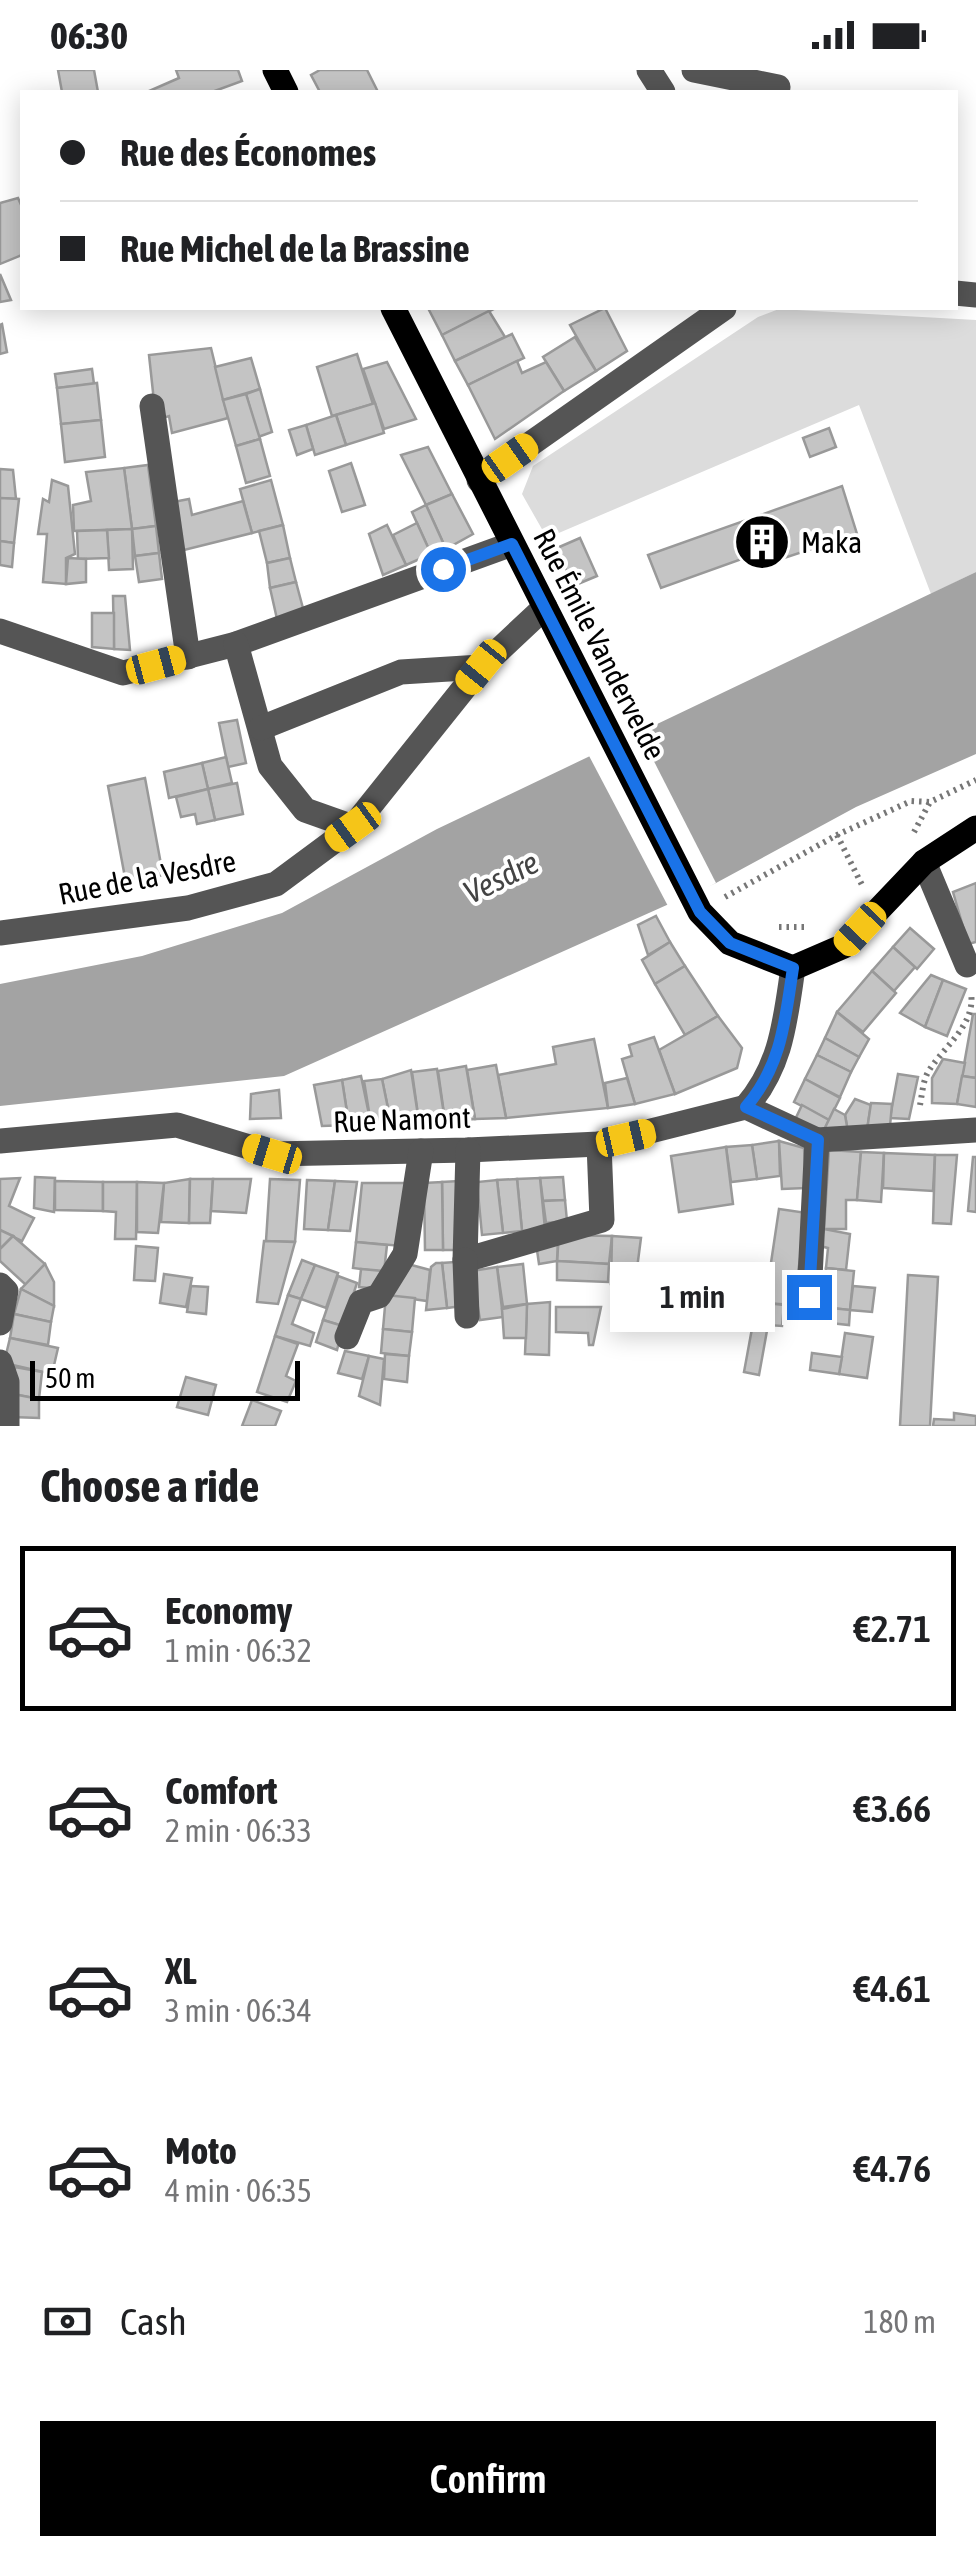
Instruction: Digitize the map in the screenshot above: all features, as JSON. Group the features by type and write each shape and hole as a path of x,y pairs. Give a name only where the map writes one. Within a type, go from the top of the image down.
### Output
{"main road":[{"name":"Rue Émile Vandervelde","path":"394,310 700,912 730,943 793,968"},
{"path":"793,968 844,946 866,901 915,853 976,828"}],"street":[{"path":"694,70 778,87 777,90"},
{"path":"479,480 721,310"},
{"path":"152,406 188,656"},
{"path":"0,631 123,673 236,644 512,544"},
{"name":"Rue de la Vesdre","path":"0,933 188,908 276,884 353,827 481,667 545,606"},
{"path":"236,644 270,766 305,810 353,827"},
{"path":"261,728 401,672 481,667"},
{"path":"915,853 967,964"},
{"path":"793,968 782,1047 767,1083 746,1107 818,1140 976,1130"},
{"name":"Rue Namont","path":"0,1141 177,1125 272,1154 468,1150 598,1144 746,1107"},
{"path":"809,1297 818,1140"},
{"path":"465,1260 602,1220 598,1144"},
{"path":"347,1337 361,1302 379,1296 405,1254 421,1150"},
{"path":"467,1316 468,1150"},
{"path":"0,1285 6,1291 0,1323"},
{"path":"0,1362 7,1382 8,1426"}],"path":[{"path":"730,908 720,900 837,834 911,801 930,802 976,780"},
{"path":"915,853 930,802"},
{"path":"837,834 866,901"},
{"path":"866,901 874,880"},
{"path":"764,924 800,929 812,926"},
{"path":"915,1131 926,1076 962,1029 973,1003 967,964"}],"shaded area":[{"path":"776,310 797,310 976,320 976,572 931,594 859,405 547,538 522,494 533,466 758,317"}],"water":[{"name":"Vesdre","path":"976,572 976,754 856,807 716,883 284,1076 0,1106 0,984 142,956 282,913 437,829"}],"pier":[{"path":"637,728 716,883 669,908 587,752"}],"building":[{"path":"58,70 94,70 98,90 62,90"},
{"path":"176,70 238,70 242,81 217,90 152,90 179,78"},
{"path":"320,70 367,70 377,90 319,90 311,75"},
{"path":"18,198 20,202 20,256 0,264 0,203"},
{"path":"0,274 11,300 0,302"},
{"path":"429,310 492,310 442,335"},
{"path":"606,310 627,351 596,371 570,325"},
{"path":"489,311 505,337 455,361 442,335"},
{"path":"0,325 7,352 0,354"},
{"path":"512,334 524,358 468,385 455,361"},
{"path":"575,337 596,371 564,391 543,357"},
{"path":"211,348 228,418 172,433 169,416 156,420 149,355"},
{"path":"357,354 373,404 332,416 317,367"},
{"path":"251,358 260,389 223,400 215,367"},
{"path":"517,361 522,373 546,362 564,391 495,439 468,385"},
{"path":"387,362 416,419 384,429 363,369"},
{"path":"92,369 94,384 57,388 55,374"},
{"path":"97,383 101,420 61,424 57,388"},
{"path":"260,389 272,432 258,437 246,394"},
{"path":"246,394 260,439 236,446 223,400"},
{"path":"375,403 384,433 346,445 336,415"},
{"path":"336,415 346,445 315,455 306,425"},
{"path":"101,420 105,457 65,462 61,424"},
{"path":"306,425 313,449 297,455 289,430"},
{"path":"829,428 836,447 810,457 803,438"},
{"path":"260,439 270,476 246,483 236,446"},
{"path":"428,447 452,494 426,505 401,455"},
{"path":"351,463 365,505 342,512 329,471"},
{"path":"148,465 156,526 132,529 124,468"},
{"path":"124,468 132,529 74,531 73,505 91,501 86,472"},
{"path":"0,469 13,470 16,499 0,498"},
{"path":"52,480 68,486 75,554 66,558 66,584 43,582 47,534 38,534 43,499 49,502"},
{"path":"271,480 283,525 252,533 240,489"},
{"name":"Maka","path":"842,486 857,534 766,564 761,552 661,588 648,555"},
{"path":"452,494 473,534 446,549 426,505"},
{"path":"0,498 19,499 14,543 0,541"},
{"path":"189,499 192,515 243,501 252,533 176,552 168,503"},
{"path":"426,505 446,549 431,554 412,512"},
{"path":"417,523 431,554 406,565 393,535"},
{"path":"283,525 290,558 267,563 259,531"},
{"path":"387,525 406,565 383,575 369,534"},
{"path":"156,526 159,553 135,556 132,529"},
{"path":"132,529 133,569 109,570 107,530"},
{"path":"107,530 109,558 78,559 77,531"},
{"path":"580,538 597,576 573,586 557,548"},
{"path":"0,541 14,543 12,567 0,565"},
{"path":"159,553 162,579 139,582 135,556"},
{"path":"68,558 86,559 86,582 66,584"},
{"path":"290,558 296,582 270,588 267,563"},
{"path":"296,582 304,612 277,619 270,588"},
{"path":"113,596 125,596 130,650 114,649"},
{"path":"92,613 114,613 114,649 92,647"},
{"path":"237,720 246,763 228,767 219,723"},
{"path":"226,757 232,783 208,789 202,763"},
{"path":"202,763 208,789 169,798 164,772"},
{"path":"145,778 163,875 126,883 108,786"},
{"path":"237,783 243,814 215,820 208,789"},
{"path":"208,789 215,820 197,824 195,814 181,817 176,797"},
{"path":"976,883 976,942 968,944 953,892"},
{"path":"656,916 670,942 648,955 638,925"},
{"path":"910,928 934,949 917,969 893,947"},
{"path":"670,942 685,966 655,984 642,960"},
{"path":"893,947 915,967 894,991 872,971"},
{"path":"685,966 718,1016 685,1035 655,984"},
{"path":"872,971 896,993 863,1032 837,1012"},
{"path":"931,975 943,980 925,1027 900,1013"},
{"path":"943,980 966,989 947,1036 925,1027"},
{"path":"837,1012 869,1039 859,1057 825,1038"},
{"path":"976,1014 976,1078 962,1076"},
{"path":"718,1016 742,1048 737,1068 675,1094 659,1050"},
{"path":"654,1037 675,1094 635,1104 622,1059 632,1056 629,1045"},
{"path":"825,1038 859,1057 851,1072 817,1055"},
{"path":"594,1039 608,1108 506,1118 498,1075 556,1064 553,1047"},
{"path":"817,1055 851,1072 840,1097 805,1079"},
{"path":"943,1059 965,1063 957,1104 932,1103 932,1078"},
{"path":"496,1065 506,1118 475,1119 467,1070"},
{"path":"466,1066 475,1119 445,1121 438,1071"},
{"path":"437,1069 445,1121 419,1122 412,1072"},
{"path":"411,1070 419,1122 391,1123 382,1079"},
{"path":"898,1074 918,1077 909,1119 890,1118"},
{"path":"361,1076 371,1124 349,1125 342,1080"},
{"path":"962,1076 976,1078 976,1107 957,1104"},
{"path":"627,1078 635,1104 608,1108 605,1083"},
{"path":"382,1079 391,1123 371,1124 364,1081"},
{"path":"805,1079 840,1098 829,1120 794,1102"},
{"path":"342,1080 349,1125 322,1126 314,1085"},
{"path":"279,1090 281,1118 250,1119 251,1094"},
{"path":"855,1099 871,1105 867,1130 848,1132 845,1115"},
{"path":"871,1103 892,1104 890,1126 867,1130"},
{"path":"802,1105 829,1120 822,1134 792,1126"},
{"path":"834,1109 845,1115 848,1132 822,1134"},
{"path":"779,1141 780,1176 757,1179 752,1145"},
{"path":"779,1141 804,1148 806,1188 782,1189"},
{"path":"752,1145 757,1179 731,1182 726,1147"},
{"path":"726,1147 733,1204 679,1212 671,1156"},
{"path":"829,1150 861,1152 857,1200 846,1200 846,1229 824,1229"},
{"path":"861,1152 884,1153 881,1202 857,1200"},
{"path":"884,1153 935,1155 933,1191 883,1188"},
{"path":"935,1155 957,1155 951,1224 933,1223"},
{"path":"976,1157 976,1212 968,1211"},
{"path":"35,1177 55,1178 54,1212 34,1208"},
{"path":"563,1177 565,1200 543,1201 540,1178"},
{"path":"20,1178 9,1206 34,1218 22,1241 0,1230 0,1179"},
{"path":"540,1178 545,1229 522,1231 517,1179"},
{"path":"190,1179 189,1223 161,1222 164,1183"},
{"path":"190,1179 213,1179 210,1223 189,1223"},
{"path":"213,1179 251,1179 246,1213 211,1211"},
{"path":"270,1179 300,1180 295,1242 266,1241"},
{"path":"517,1179 522,1231 503,1233 497,1180"},
{"path":"307,1180 335,1181 328,1230 304,1229"},
{"path":"497,1180 503,1233 482,1235 477,1182"},
{"path":"55,1181 103,1182 103,1211 55,1210"},
{"path":"335,1181 357,1182 350,1231 328,1230"},
{"path":"459,1181 461,1250 443,1250 442,1182"},
{"path":"103,1182 137,1182 136,1239 115,1239 116,1212 103,1211"},
{"path":"137,1182 164,1183 158,1233 137,1232"},
{"path":"442,1182 443,1250 425,1250 424,1183"},
{"path":"362,1183 410,1183 402,1246 356,1242"},
{"path":"565,1200 567,1221 546,1223 543,1201"},
{"path":"779,1209 807,1213 793,1305 765,1303"},
{"path":"824,1229 850,1234 846,1270 826,1268 828,1248 820,1246"},
{"path":"0,1230 13,1236 0,1249"},
{"path":"559,1235 612,1236 609,1264 557,1261"},
{"path":"13,1236 45,1264 26,1285 0,1261 0,1249"},
{"path":"612,1236 641,1238 635,1284 611,1284"},
{"path":"558,1239 557,1261 539,1264 536,1243"},
{"path":"264,1241 295,1242 278,1304 257,1302"},
{"path":"356,1242 387,1245 384,1272 353,1268"},
{"path":"136,1246 158,1248 155,1281 134,1280"},
{"path":"302,1260 315,1265 301,1299 288,1295"},
{"path":"557,1261 609,1264 608,1282 557,1280"},
{"path":"455,1262 462,1306 447,1308 442,1263"},
{"path":"404,1263 430,1270 427,1301 391,1296"},
{"path":"442,1263 447,1308 426,1310 431,1267"},
{"path":"45,1264 54,1282 54,1306 21,1289"},
{"path":"523,1264 527,1304 503,1307 497,1267"},
{"path":"315,1265 338,1273 326,1308 301,1299"},
{"path":"497,1267 503,1317 480,1320 472,1271"},
{"path":"826,1268 854,1271 850,1310 822,1307"},
{"path":"361,1269 383,1271 381,1289 359,1287"},
{"path":"164,1274 192,1278 186,1307 160,1303"},
{"path":"908,1275 938,1277 930,1426 900,1426"},
{"path":"338,1276 357,1283 343,1326 323,1320"},
{"path":"191,1286 208,1287 206,1314 187,1312"},
{"path":"853,1286 875,1288 872,1312 850,1310"},
{"path":"21,1289 54,1306 51,1322 14,1314"},
{"path":"288,1295 301,1299 292,1324 314,1333 310,1346 275,1336"},
{"path":"386,1295 415,1298 412,1332 383,1329"},
{"path":"748,1301 784,1305 782,1326 768,1325 759,1375 744,1372 753,1323 745,1322"},
{"path":"550,1302 549,1355 525,1354 527,1304"},
{"path":"527,1304 526,1338 504,1338 502,1309"},
{"path":"556,1307 601,1307 593,1345 589,1345 588,1333 556,1332"},
{"path":"822,1307 850,1310 849,1325 820,1322"},
{"path":"14,1314 51,1322 48,1345 10,1338"},
{"path":"323,1320 343,1326 337,1350 316,1342"},
{"path":"383,1329 412,1332 409,1356 381,1353"},
{"path":"845,1333 873,1337 867,1378 839,1374"},
{"path":"275,1336 298,1344 286,1376 296,1381 287,1402 257,1392"},
{"path":"10,1338 58,1348 52,1374 4,1363"},
{"path":"345,1351 369,1356 362,1379 338,1373"},
{"path":"812,1353 842,1357 839,1374 810,1370"},
{"path":"385,1354 409,1356 407,1382 384,1379"},
{"path":"369,1356 384,1359 380,1405 359,1396"},
{"path":"15,1367 42,1372 39,1399 13,1394"},
{"path":"186,1377 216,1385 208,1415 177,1407"},
{"path":"13,1394 39,1399 39,1418 12,1417"},
{"path":"252,1400 281,1411 275,1426 242,1426"},
{"path":"954,1413 976,1416 976,1426 933,1426 934,1419 954,1420"}],"place":[{"name":"Maka","path":"762,542"}],"route":[{"path":"443,569 512,544 700,912 730,943 793,968 782,1047 767,1083 746,1107 778,1125 818,1140 809,1297"}]}
